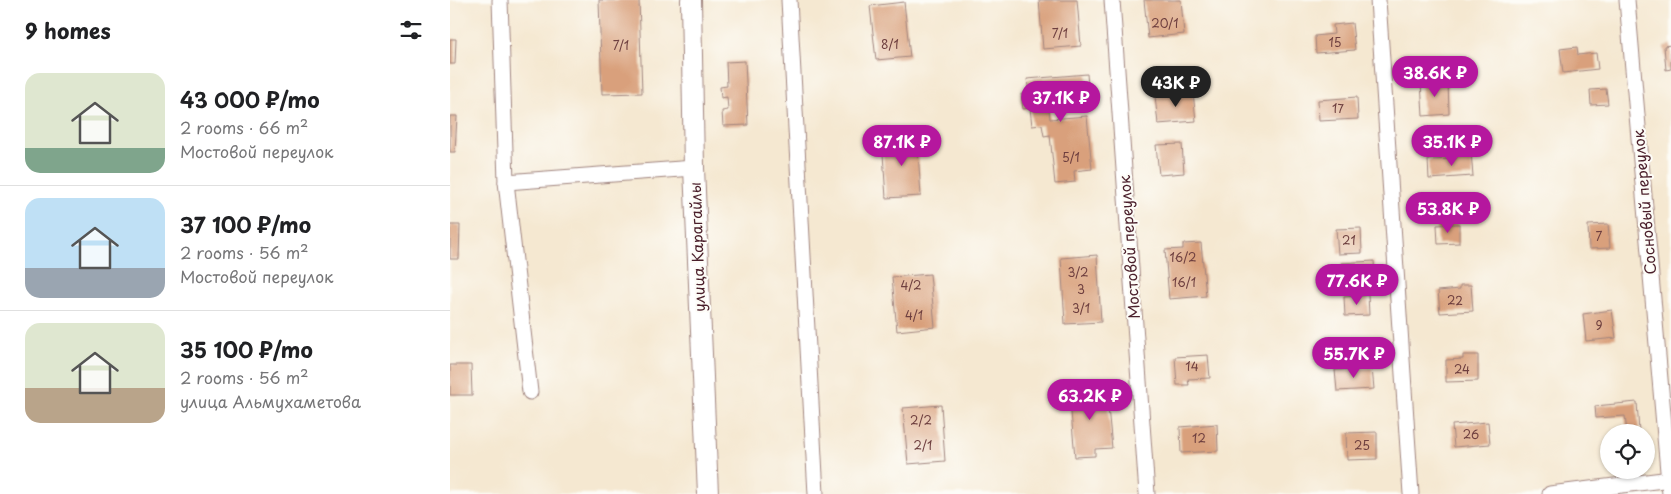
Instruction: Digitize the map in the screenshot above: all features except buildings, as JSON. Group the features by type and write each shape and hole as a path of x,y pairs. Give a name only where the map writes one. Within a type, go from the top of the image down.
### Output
{"street":[{"path":"500,0 506,182 530,392"},
{"name":"улица Карагайлы","path":"691,0 694,168 708,494"},
{"path":"789,0 816,494"},
{"name":"Мостовой переулок","path":"1112,0 1147,494"},
{"path":"1378,0 1411,494"},
{"name":"Сосновый переулок","path":"1627,0 1670,484"},
{"path":"506,182 694,168"},
{"path":"1550,494 1670,484"}]}
